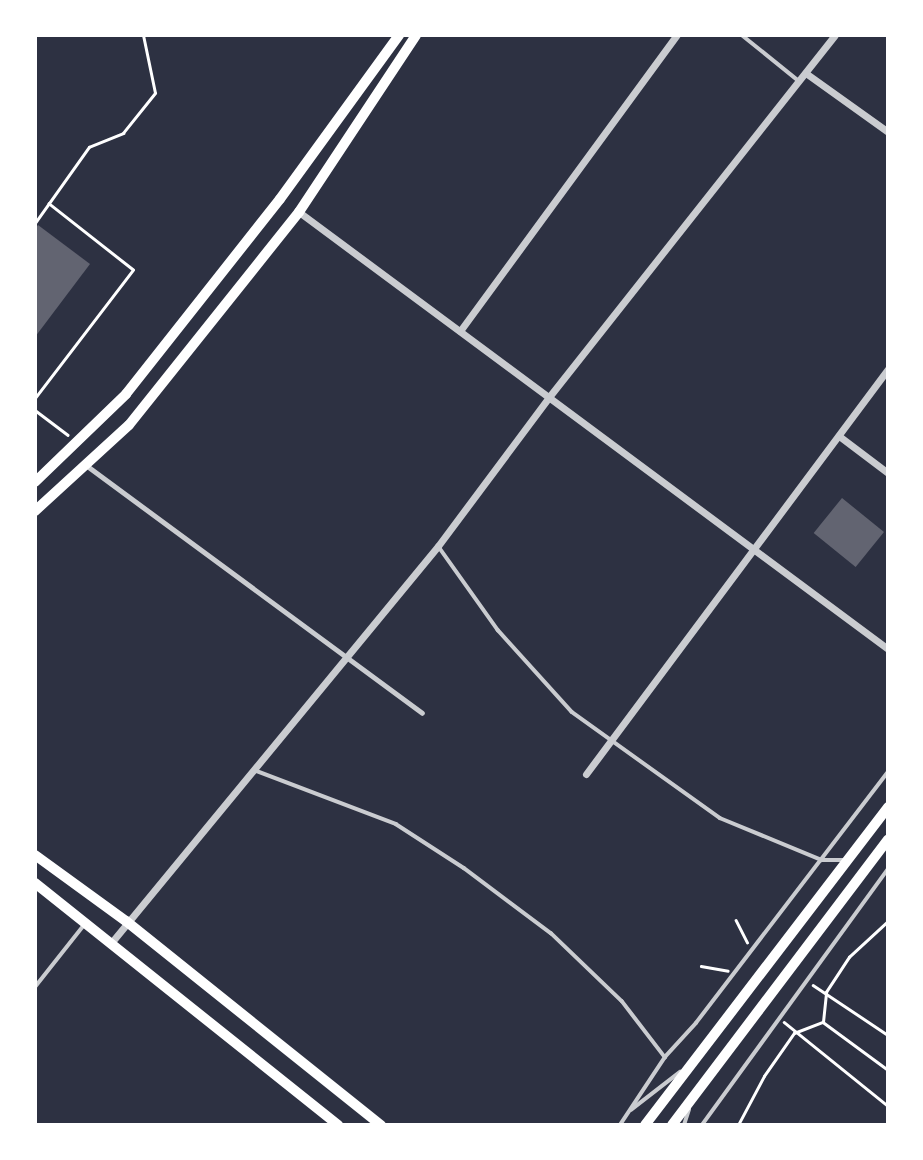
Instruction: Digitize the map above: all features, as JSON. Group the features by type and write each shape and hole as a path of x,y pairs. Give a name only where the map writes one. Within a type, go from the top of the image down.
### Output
{"highway":[{"path":"36,481 78,443 125,394 280,199 399,35"},
{"path":"35,511 129,425 299,212 416,35"},
{"path":"645,1125 888,807"},
{"path":"672,1125 888,839"},
{"path":"35,855 125,921 381,1125"},
{"path":"35,883 338,1125"}],"street":[{"path":"460,331 677,35"},
{"path":"111,943 125,921 438,546 549,397 807,74 835,35"},
{"path":"807,74 888,132"},
{"path":"299,212 888,649"},
{"path":"586,774 888,369"},
{"path":"839,436 888,473"},
{"path":"87,466 344,659 422,713"}],"lane":[{"path":"742,35 800,82"},
{"path":"438,546 498,629 572,712 720,818 822,860 847,860"},
{"path":"252,769 396,824 464,868 551,933 622,1001 665,1056"},
{"path":"620,1125 665,1056 696,1023 888,772"},
{"path":"702,1125 888,869"},
{"path":"35,986 86,923"},
{"path":"628,1113 695,1060"},
{"path":"684,1125 694,1096"}],"path":[{"path":"35,223 89,147 122,133 155,93 143,35"},
{"path":"35,398 133,270 49,204"},
{"path":"35,410 78,443"},
{"path":"823,1022 826,992 849,957 888,921"},
{"path":"826,992 888,1035"},
{"path":"738,1125 764,1076 794,1033 823,1022"},
{"path":"823,1022 888,1070"},
{"path":"794,1033 888,1106"}],"building":[{"path":"38,225 90,264 35,337 35,229"},
{"path":"842,498 884,532 856,567 814,533"}]}
